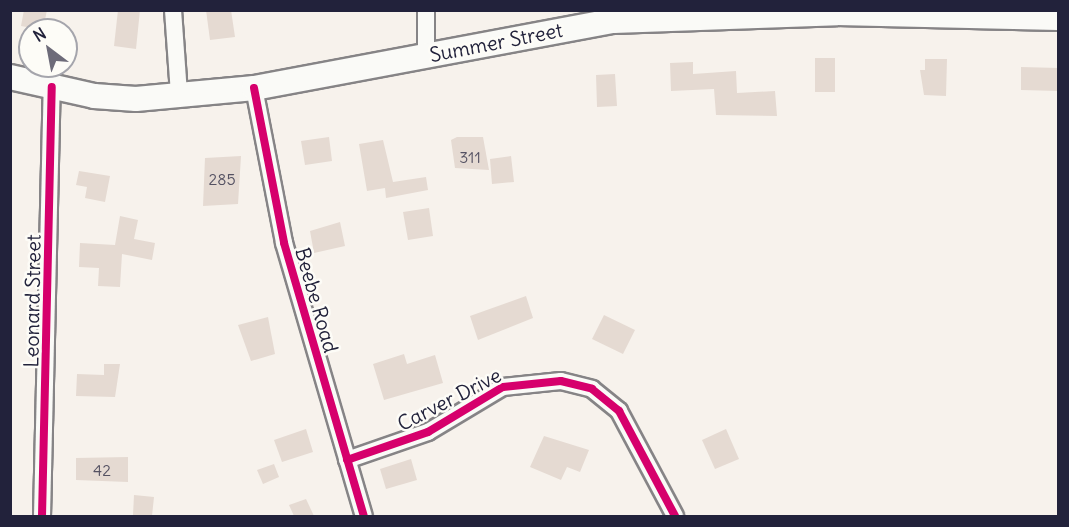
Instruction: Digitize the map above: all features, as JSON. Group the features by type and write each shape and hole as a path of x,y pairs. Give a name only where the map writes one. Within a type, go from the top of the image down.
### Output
{"main road":[{"name":"Summer Street","path":"10,76 115,99 254,88 426,56 613,16 837,13 1059,18"}],"street":[{"path":"173,10 179,94"},
{"path":"426,10 426,56"},
{"name":"Leonard Street","path":"42,516 52,87"},
{"name":"Beebe Road","path":"254,88 282,233 364,516"},
{"name":"Carver Drive","path":"347,460 428,432 503,387 561,381 592,389 619,411 675,516"}],"building":[{"path":"24,10 47,10 45,18 22,18"},
{"path":"118,10 140,10 136,49 114,46"},
{"path":"206,10 231,10 235,37 210,40"},
{"path":"815,58 835,58 835,92 815,92"},
{"path":"925,59 947,59 946,96 924,95 920,70 925,70"},
{"path":"693,62 693,74 736,71 737,93 775,91 777,116 716,115 714,89 671,91 670,63"},
{"path":"1021,67 1059,68 1059,91 1021,90"},
{"path":"615,74 617,106 597,107 596,75"},
{"path":"329,137 332,161 305,165 301,141"},
{"path":"457,137 483,137 489,170 455,168 451,140"},
{"path":"383,140 393,182 426,177 428,190 386,198 385,188 367,191 359,144"},
{"path":"241,156 238,204 203,206 205,158"},
{"path":"511,156 514,182 492,184 490,159"},
{"path":"79,171 110,176 105,202 85,198 87,187 76,185"},
{"path":"429,208 433,236 408,240 403,212"},
{"path":"120,216 138,220 134,239 155,243 152,260 122,254 120,287 98,286 99,268 79,267 80,243 115,245"},
{"path":"340,222 345,246 314,253 310,231"},
{"path":"526,296 533,318 478,340 470,316"},
{"path":"604,315 635,330 623,354 592,339"},
{"path":"268,317 275,354 251,361 238,325"},
{"path":"404,354 407,364 435,355 443,383 384,400 373,364"},
{"path":"104,364 120,364 115,397 76,396 77,374 104,375"},
{"path":"306,429 313,452 282,462 274,440"},
{"path":"726,429 739,459 715,469 702,440"},
{"path":"544,436 589,450 580,472 567,467 561,480 530,467"},
{"path":"128,457 128,482 76,480 76,458"},
{"path":"411,459 417,480 386,489 380,469"},
{"path":"274,464 279,477 263,484 257,470"},
{"path":"134,495 154,497 152,516 133,515"},
{"path":"306,499 314,516 294,516 289,505"}],"cycle path":[{"path":"42,516 52,87"},
{"path":"254,88 284,243 364,516"},
{"path":"347,460 428,432 503,387 561,381 592,389 619,411 675,516"}]}
